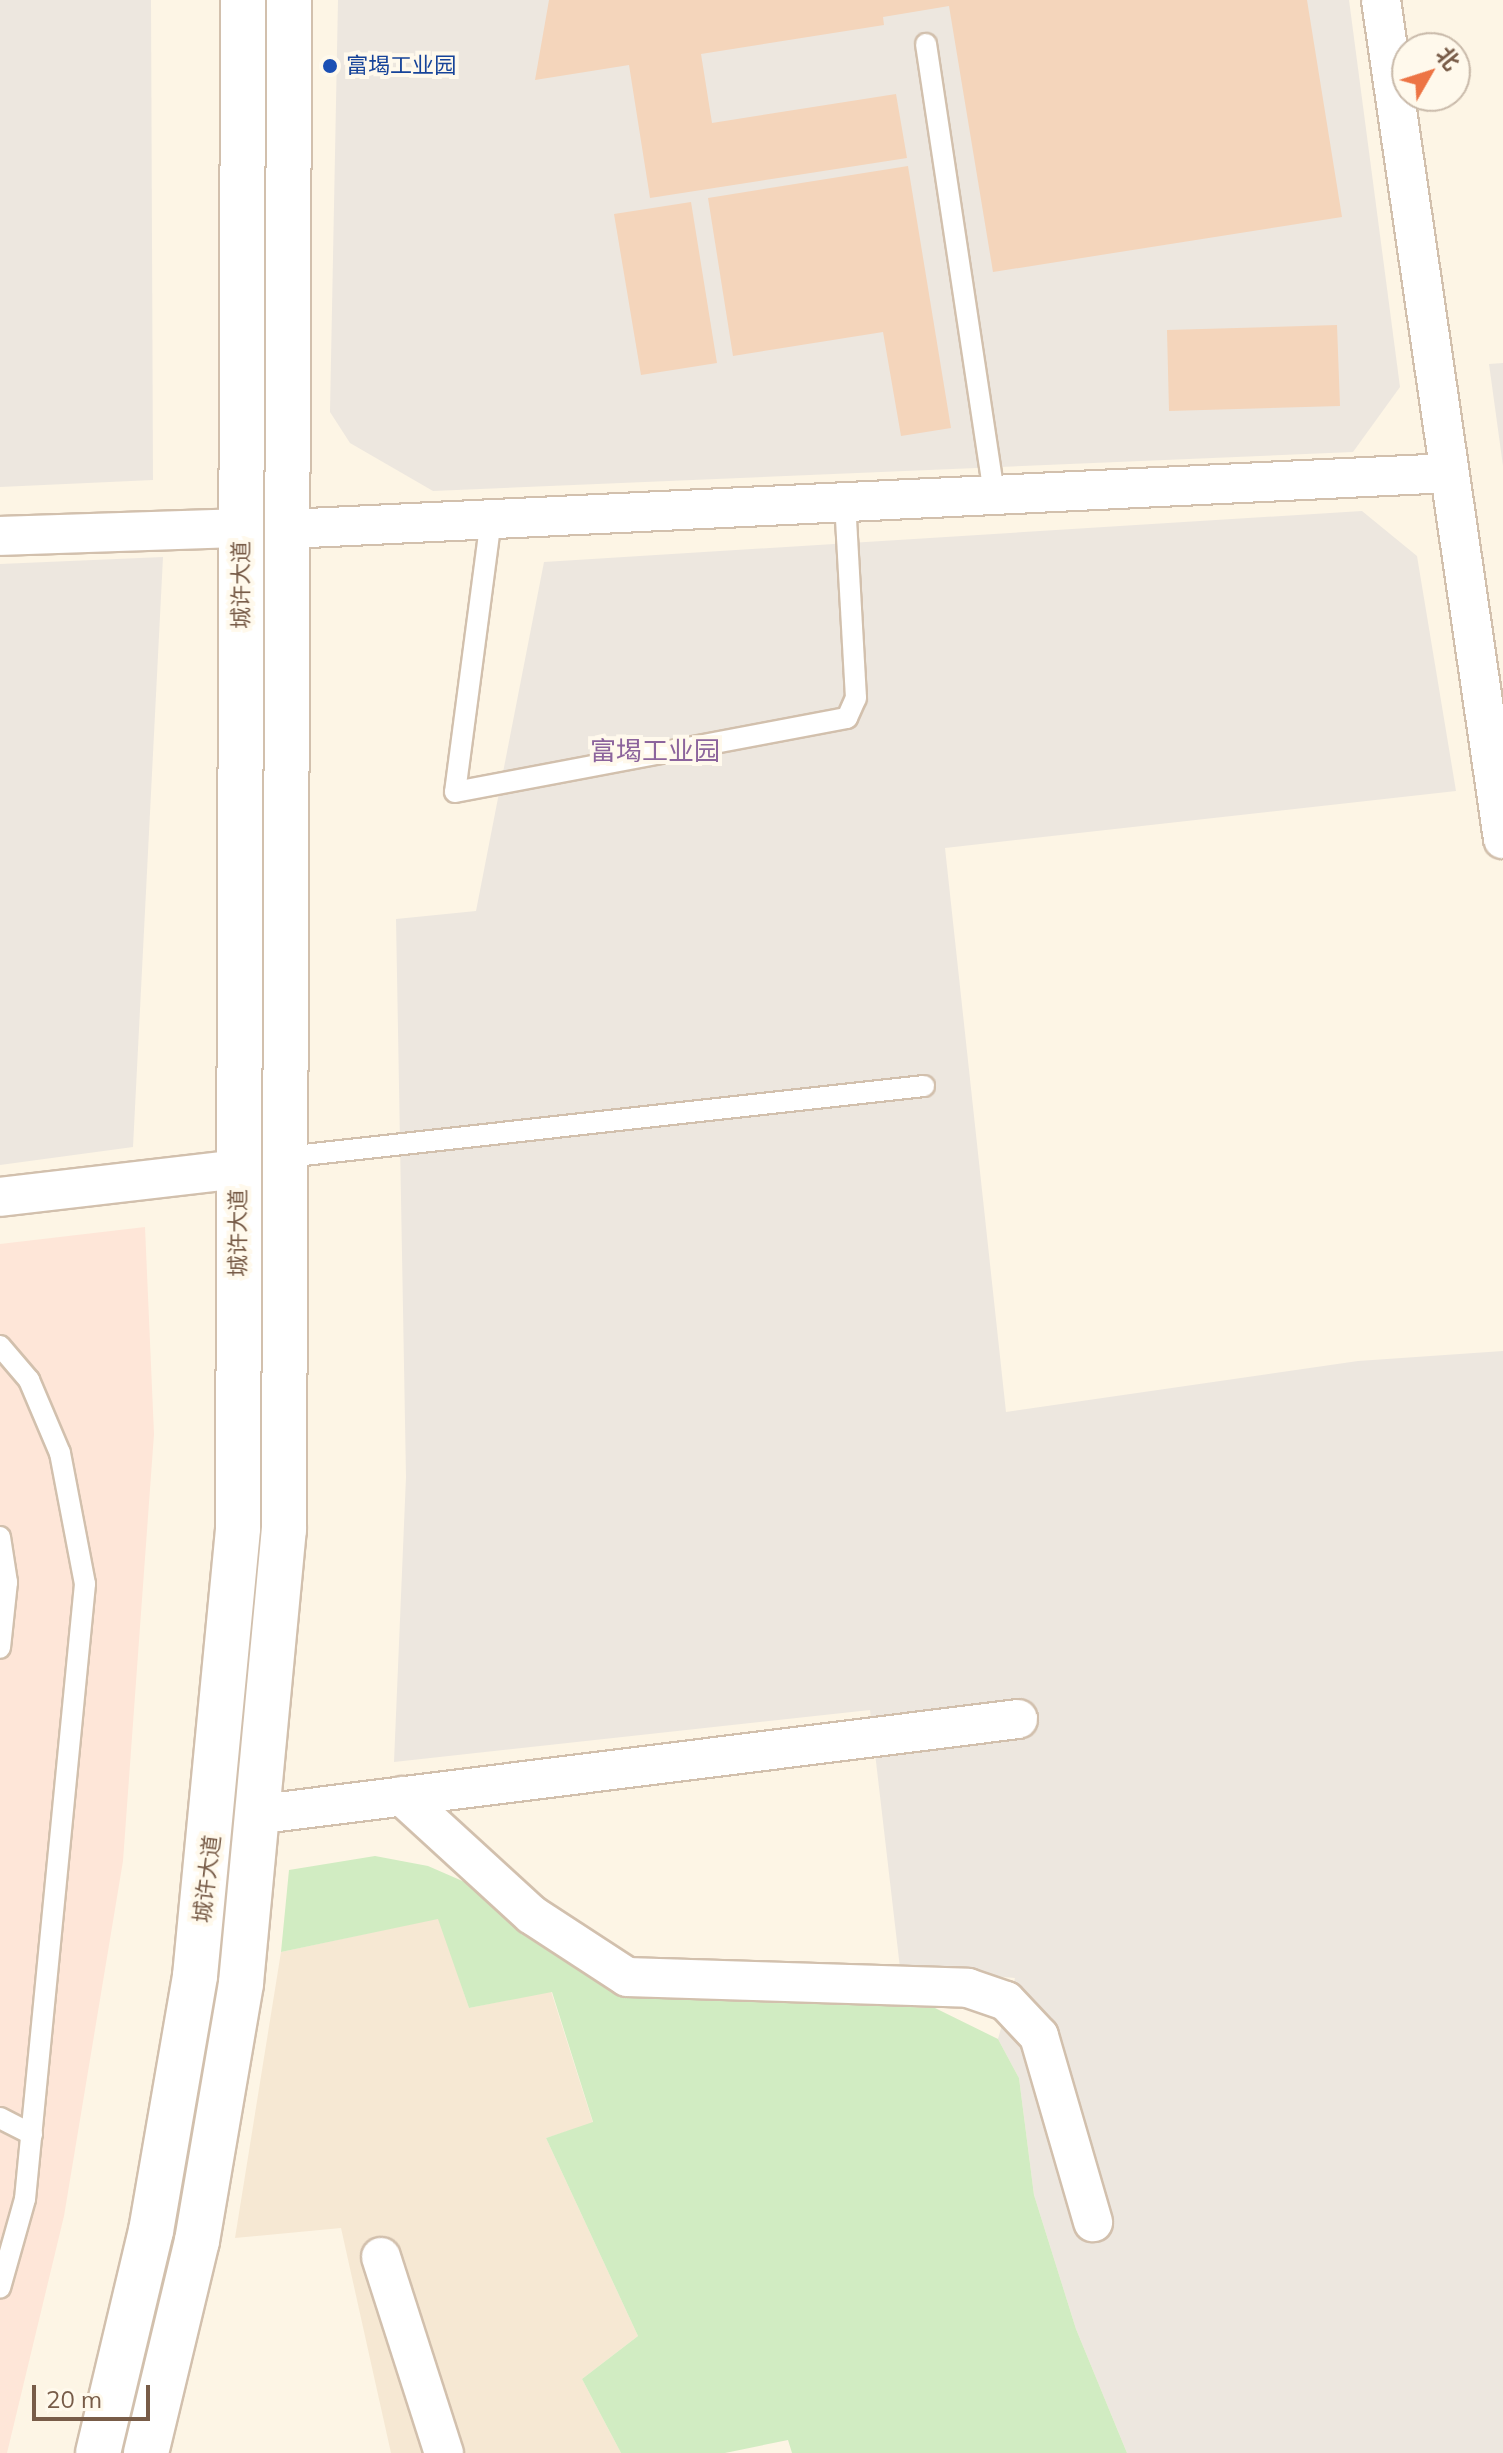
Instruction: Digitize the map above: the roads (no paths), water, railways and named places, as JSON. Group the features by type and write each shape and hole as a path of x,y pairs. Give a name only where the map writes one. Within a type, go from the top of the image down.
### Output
{"main road":[{"name":"城许大道","path":"98,2453 172,2118 212,1847 238,1528 243,0"},
{"path":"146,2453 218,2126 262,1814 284,1530 289,0"}],"street":[{"path":"1381,0 1503,839"},
{"path":"288,529 1450,473"},
{"path":"0,536 241,528"},
{"path":"0,1197 238,1169"},
{"path":"262,1814 1018,1719"},
{"path":"402,1796 532,1915 627,1977 968,1988 1006,2001 1039,2036 1093,2222"},
{"path":"381,2257 444,2453"}],"lane":[{"path":"926,44 994,495"},
{"path":"491,519 455,792 847,718 856,698 845,502"},
{"path":"286,1157 924,1086"},
{"path":"0,1346 29,1380 60,1453 85,1584 25,2199 0,2288"},
{"path":"0,1537 7,1582 0,1648"},
{"path":"0,2118 32,2134"}],"place":[{"name":"富堨工业园","path":"330,66"}],"district":[{"name":"富堨工业园","path":"655,751"}]}
